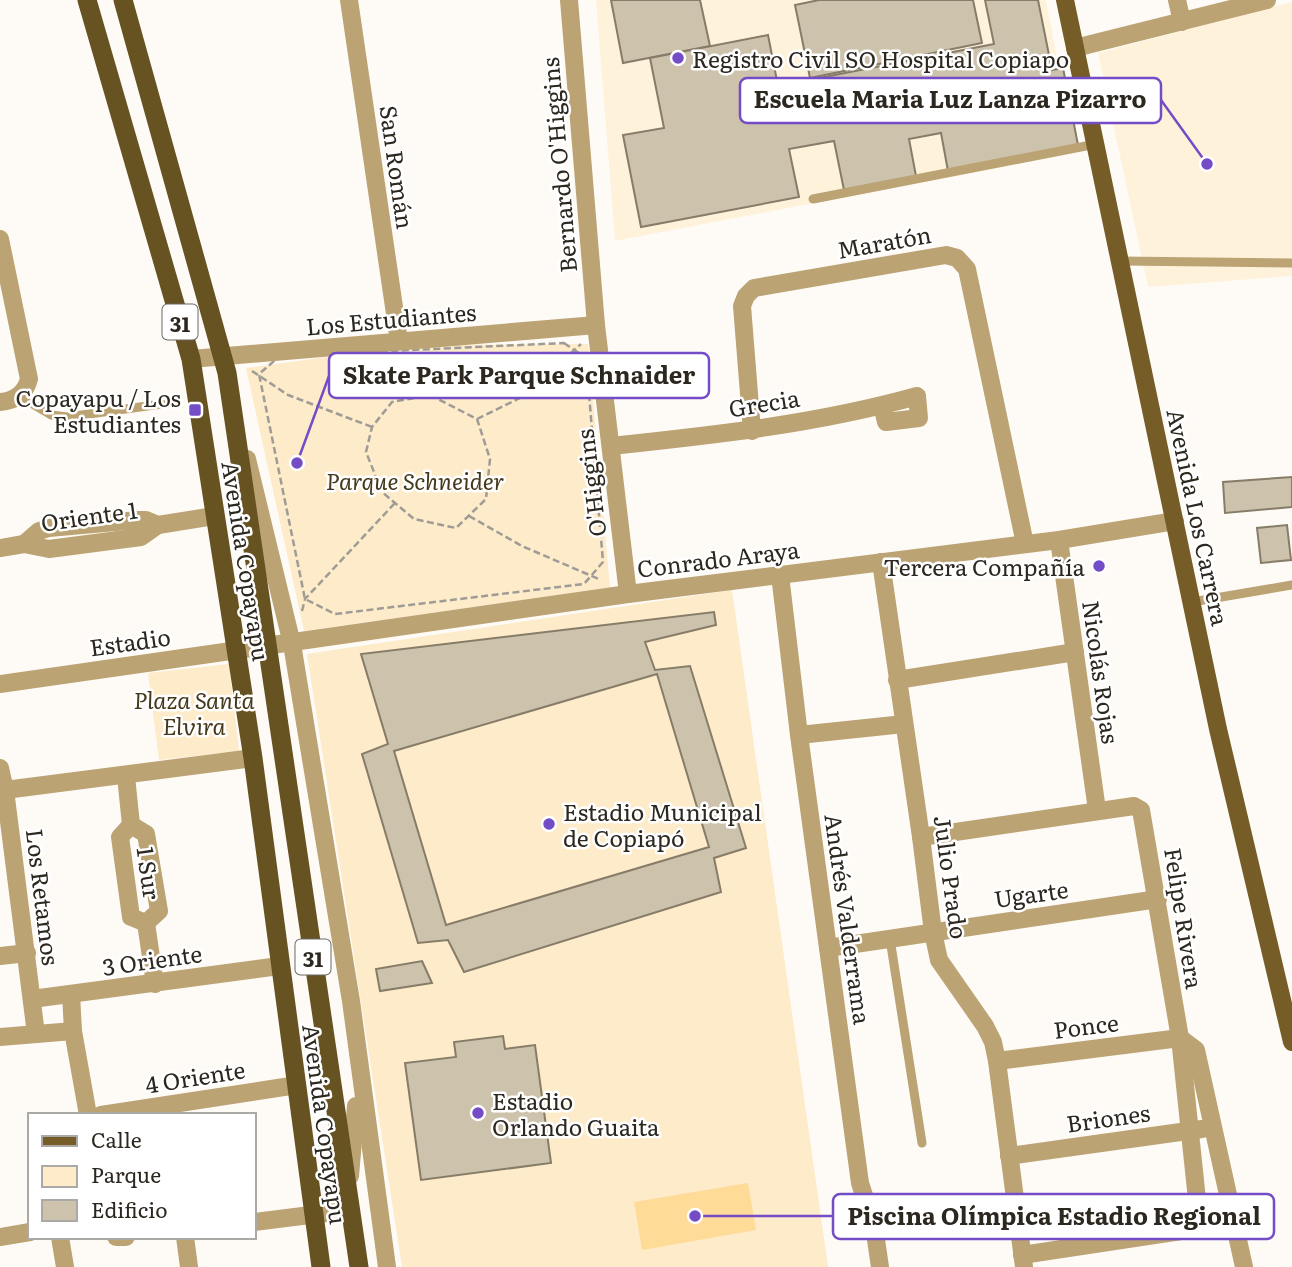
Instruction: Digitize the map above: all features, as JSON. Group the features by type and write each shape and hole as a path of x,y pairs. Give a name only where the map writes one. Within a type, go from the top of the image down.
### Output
{"highway":[{"name":"Avenida Copayapu","path":"87,0 191,359 253,758 321,1267"},
{"name":"Avenida Copayapu","path":"123,0 224,365 359,1267"}],"main road":[{"name":"Avenida Los Carrera","path":"1065,0 1231,783 1292,1042"}],"street":[{"name":"San Román","path":"349,0 407,346"},
{"name":"Bernardo O'Higgins","path":"569,0 596,325"},
{"path":"1177,0 1182,22"},
{"path":"1076,48 1256,1"},
{"path":"0,239 29,379 19,396 0,402"},
{"name":"Maratón","path":"752,431 742,306 746,296 754,288 946,255 954,256 967,269 1025,544"},
{"name":"Los Estudiantes","path":"191,359 224,365 596,325"},
{"name":"O'Higgins","path":"596,325 628,594"},
{"name":"Avenida Copayapu","path":"224,365 292,644 351,1001 359,1076 387,1267"},
{"name":"Grecia","path":"611,446 752,431 882,405"},
{"name":"Oriente 1","path":"0,548 24,544 38,549 49,549 141,537 158,525 214,516"},
{"name":"Conrado Araya","path":"267,647 628,594 1059,540 1175,521"},
{"name":"Nicolás Rojas","path":"1059,540 1097,810"},
{"name":"Julio Prado","path":"881,562 933,932 939,960 985,1026 993,1042 1023,1261"},
{"name":"Andrés Valderrama","path":"780,575 860,1182 874,1226 880,1267"},
{"name":"Estadio","path":"0,684 267,647"},
{"path":"897,680 1074,652"},
{"path":"799,735 904,724"},
{"path":"5,790 253,758"},
{"name":"Los Retamos","path":"0,768 5,790 5,824 27,953 36,1034"},
{"name":"1 Sur","path":"126,776 131,825 120,837 131,917 146,923"},
{"name":"Felipe Rivera","path":"1097,810 1134,806 1143,813 1180,1038 1200,1228"},
{"path":"921,836 1097,810"},
{"name":"1 Sur","path":"131,825 146,834 159,911 146,923"},
{"name":"Ugarte","path":"828,948 1158,900"},
{"name":"1 Sur","path":"146,923 155,984"},
{"path":"0,956 27,953"},
{"name":"3 Oriente","path":"32,999 279,966"},
{"name":"Los Retamos","path":"71,994 73,1031 88,1113"},
{"path":"0,1037 73,1031"},
{"name":"Felipe Rivera","path":"1180,1038 1196,1050 1244,1267"},
{"name":"Ponce","path":"997,1060 1180,1038"},
{"name":"Avenida Copayapu","path":"349,1201 359,1076"},
{"name":"4 Oriente","path":"114,1113 297,1085"},
{"name":"Briones","path":"1009,1156 1213,1126"},
{"path":"256,1222 313,1214 349,1201"},
{"path":"1023,1261 1234,1223"},
{"path":"0,1237 28,1232"},
{"path":"60,1239 65,1267"},
{"path":"185,1239 189,1267"}],"lane":[{"path":"813,199 1096,144"},
{"path":"1121,261 1292,263"},
{"path":"19,396 51,415 67,417 162,404"},
{"path":"1192,602 1292,586"},
{"path":"890,939 922,1143"}],"path":[{"path":"259,374 279,356 407,346 564,343 586,358 603,562 584,584 335,614 305,599"},
{"path":"407,346 419,397"},
{"path":"477,419 524,396 575,351"},
{"path":"259,374 288,395 372,427"},
{"path":"259,374 305,599"},
{"path":"430,394 477,419 490,459 486,499 456,528 414,519 382,492 366,452 372,427 392,402 430,394"},
{"path":"305,599 395,503"},
{"path":"469,516 522,546 591,576"}],"shaded area":[{"path":"596,0 1046,0 1075,153 615,241"},
{"path":"1292,2 1292,276 1148,287 1098,53"},
{"path":"748,1183 756,1230 642,1250 634,1202"}],"green space":[{"name":"Parque Schneider","path":"588,344 610,588 304,631 246,368 414,345"},
{"name":"Estadio Municipal de Copiapó","path":"732,590 828,1267 402,1267 307,654"},
{"name":"Plaza Santa Elvira","path":"229,664 239,751 159,760 148,673"}],"building":[{"path":"611,0 700,0 710,46 623,63"},
{"path":"819,0 973,0 982,43 810,78 795,5"},
{"path":"985,0 1038,0 1052,70 1063,68 1078,145 948,171 941,133 909,139 916,176 844,190 834,141 789,149 799,197 641,227 623,135 664,128 650,58 768,35 778,86 994,44"},
{"path":"1292,477 1292,507 1225,513 1223,482"},
{"path":"1287,525 1291,560 1261,563 1257,528"},
{"path":"714,612 716,625 645,642 655,670 690,666 746,848 714,858 721,892 464,972 448,940 418,943 362,754 388,744 361,654","holes":["657,674 709,847 446,925 394,751"]},
{"path":"422,961 432,983 380,991 376,969"},
{"name":"Estadio Orlando Guaita","path":"503,1036 505,1049 535,1045 551,1163 421,1180 405,1063 456,1057 454,1042"}],"place":[{"name":"Registro Civil SO Hospital Copiapo","path":"678,58"},
{"name":"Escuela Maria Luz Lanza Pizarro","path":"1207,164"},
{"name":"Copayapu / Los Estudiantes","path":"195,410"},
{"name":"Skate Park Parque Schnaider","path":"297,463"},
{"name":"Tercera Compañía","path":"1099,566"},
{"name":"Estadio Municipal de Copiapó","path":"549,824"},
{"name":"Estadio Orlando Guaita","path":"478,1113"},
{"name":"Piscina Olímpica Estadio Regional","path":"695,1216"}]}
